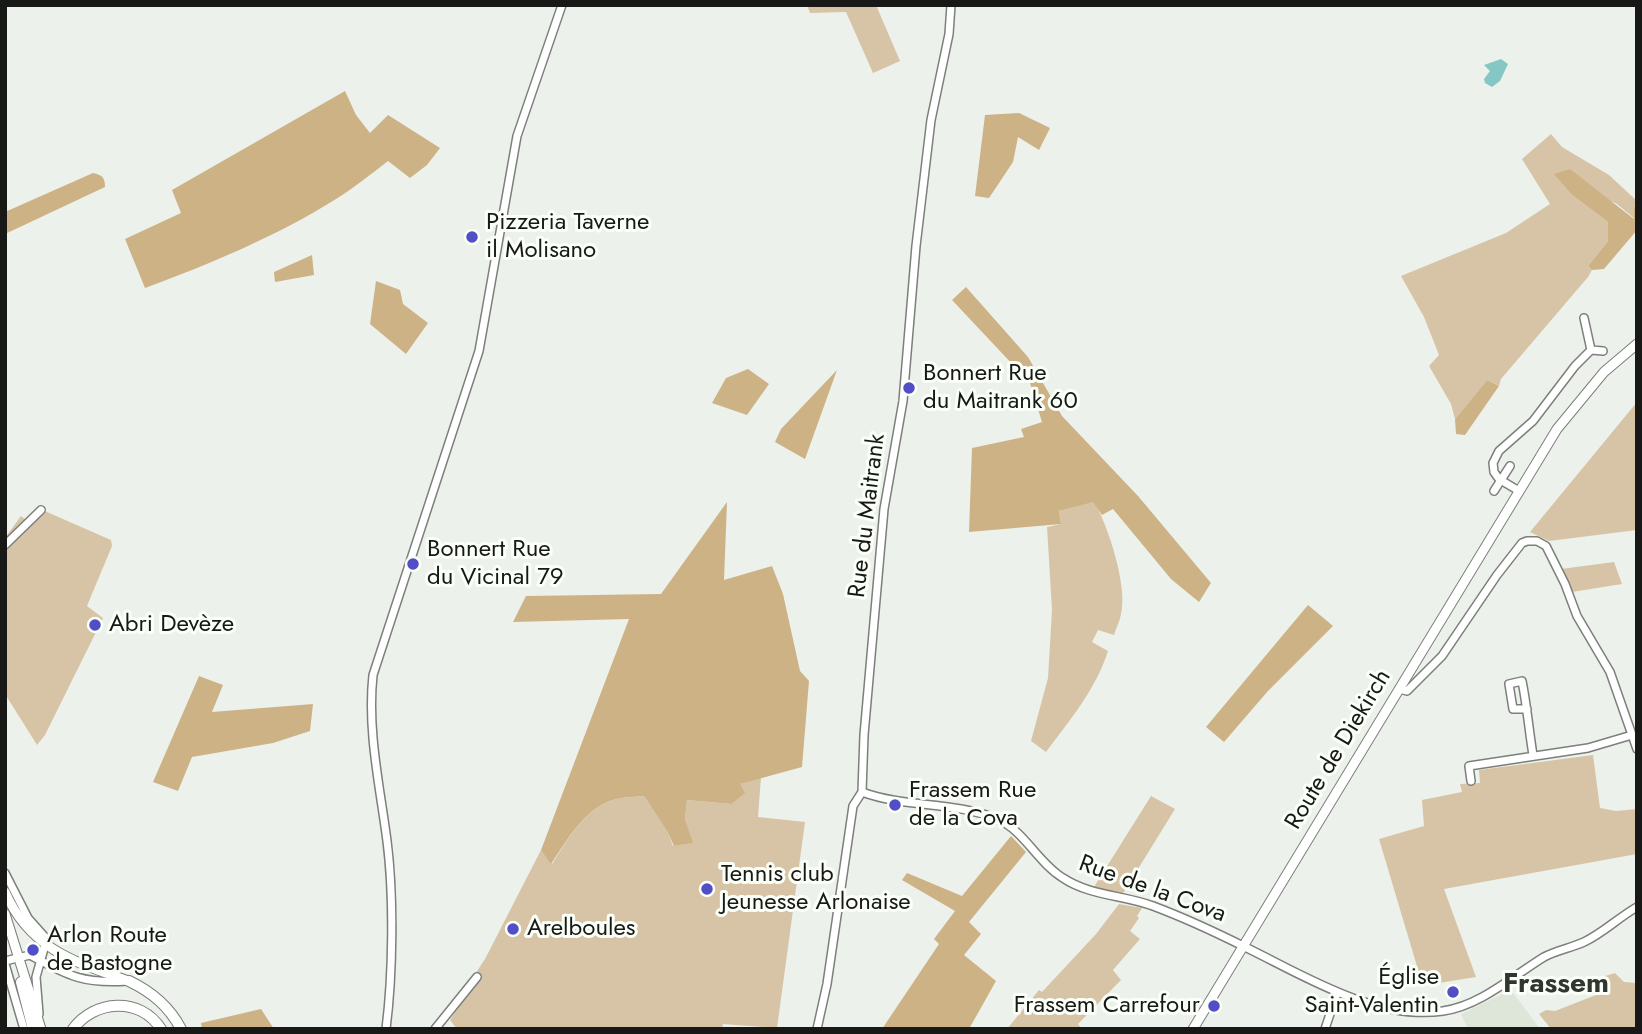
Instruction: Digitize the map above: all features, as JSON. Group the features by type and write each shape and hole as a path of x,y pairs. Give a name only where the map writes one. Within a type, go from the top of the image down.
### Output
{"highway":[{"path":"129,981 164,1004 181,1029"},
{"path":"21,982 37,1028"},
{"path":"72,1029 95,1010 118,1005 143,1012 161,1029"}],"main road":[{"name":"Route de Diekirch","path":"1193,1029 1557,429 1604,372 1637,344"},
{"path":"5,892 22,923 45,945 79,963 129,981"},
{"path":"5,914 11,960 21,982"},
{"path":"5,930 11,960 37,1028"}],"street":[{"path":"386,1029 391,920 387,845 372,715 373,675 479,351 517,136 562,5"},
{"name":"Rue du Maitrank","path":"817,1029 827,984 853,806 862,792 864,735 884,509 903,401 916,246 932,116 949,34 951,5"},
{"path":"1584,318 1591,350"},
{"path":"1591,350 1603,351"},
{"path":"1519,491 1502,481 1494,472 1493,463 1499,451 1533,421 1556,389 1591,350"},
{"path":"1494,491 1510,466"},
{"path":"5,545 41,510"},
{"path":"1399,689 1407,691 1442,656 1522,543 1537,541 1546,547 1577,616 1610,672 1637,749"},
{"path":"1527,709 1533,755"},
{"path":"1628,723 1637,718"},
{"path":"1471,781 1469,766 1588,748 1632,735"},
{"name":"Rue de la Cova","path":"862,792 909,803 969,811 1001,820 1049,867 1074,884 1114,898 1150,905 1243,946 1337,993 1409,1014 1445,1011 1473,1002 1552,953 1583,942 1637,907"},
{"path":"5,873 28,918 44,936 45,945 36,977 37,1028"},
{"path":"24,1029 11,960 30,955 64,974 84,980 106,983 129,981"},
{"path":"435,1029 477,977"},
{"path":"1325,1029 1337,993"}],"shaded area":[{"path":"807,5 876,5 900,61 873,73 846,12 810,13"},
{"path":"345,91 356,115 370,133 388,115 440,148 427,165 410,178 388,161 343,195 290,225 218,259 145,288 125,239 181,213 172,190"},
{"path":"1019,113 1050,128 1039,150 1018,137 1013,162 989,198 975,196 985,115"},
{"path":"1551,134 1562,147 1609,175 1637,201 1634,207 1635,219 1617,204 1555,174 1572,195 1608,222 1608,241 1588,266 1592,270 1588,277 1501,379 1499,386 1487,380 1455,419 1451,404 1429,366 1439,355 1424,317 1401,276 1506,233 1550,204 1522,159"},
{"path":"1570,169 1634,219 1634,207 1637,204 1637,230 1604,269 1592,270 1588,266 1608,241 1608,222 1572,195 1554,174"},
{"path":"93,173 102,177 105,187 5,234 5,212"},
{"path":"312,255 314,275 275,282 274,272"},
{"path":"376,281 400,290 403,304 428,323 406,354 370,324"},
{"path":"966,287 1028,357 1062,416 1138,496 1211,583 1199,602 1171,579 1113,509 1102,515 1093,502 1059,511 1061,524 969,532 972,448 1024,437 1021,429 1042,422 1030,383 952,300"},
{"path":"748,369 769,384 747,415 712,403 726,378"},
{"path":"837,370 805,459 775,442 781,429"},
{"path":"1487,380 1499,386 1465,435 1456,434 1455,419"},
{"path":"1637,402 1637,530 1549,541 1530,532"},
{"path":"1094,501 1115,556 1122,588 1121,614 1114,635 1098,630 1092,642 1108,651 1103,665 1081,704 1046,752 1031,741 1048,678 1052,610 1047,527 1061,524 1059,511"},
{"path":"727,502 724,580 772,566 783,594 800,671 809,681 802,767 740,784 745,793 731,804 687,800 685,819 693,843 674,846 644,796 619,798 605,803 578,825 551,864 541,850 629,619 513,622 526,596 661,594"},
{"path":"40,509 111,540 112,546 87,606 103,618 45,735 37,745 5,694 5,538 21,516 26,520"},
{"path":"1614,562 1622,584 1572,592 1561,569"},
{"path":"1308,605 1333,626 1268,691 1224,742 1206,727"},
{"path":"199,676 223,685 212,712 313,704 310,731 273,743 192,757 178,791 153,782"},
{"path":"1593,755 1600,808 1616,811 1637,809 1637,854 1444,889 1476,977 1422,983 1379,839 1424,826 1422,800 1462,792 1460,784 1480,783 1479,770"},
{"path":"761,777 758,817 805,822 777,1028 723,1024 722,1029 457,1029 450,1020 458,1008 460,997 485,959 541,850 552,864 578,825 595,809 616,799 644,796 668,833 673,846 692,843 685,819 687,800 731,804 740,784"},
{"path":"1151,796 1175,809 1122,895 1094,887"},
{"path":"1011,836 1026,852 969,922 981,934 964,955 996,981 969,1029 882,1029 939,944 934,939 955,911 902,880 907,873 962,896"},
{"path":"1119,904 1142,908 1130,931 1140,939 1113,970 1121,980 1078,1024 1082,1029 1007,1029 1039,990 1042,992 1096,934"},
{"path":"1615,973 1624,982 1637,983 1637,1029 1551,1029 1539,1014 1546,1010 1555,1011 1596,995 1595,979"},
{"path":"1511,990 1540,1029 1468,1029 1461,1014"},
{"path":"261,1009 274,1029 202,1029 201,1023"}],"water":[{"path":"1501,59 1508,64 1500,81 1492,87 1485,83 1484,79 1490,71 1484,65"}],"place":[{"name":"Pizzeria Taverne il Molisano","path":"472,237"},
{"name":"Bonnert Rue du Maitrank 60","path":"909,388"},
{"name":"Bonnert Rue du Vicinal 79","path":"413,564"},
{"name":"Abri Devèze","path":"95,625"},
{"name":"Frassem Rue de la Cova","path":"895,805"},
{"name":"Tennis club Jeunesse Arlonaise","path":"707,889"},
{"name":"Arelboules","path":"513,929"},
{"name":"Arlon Route de Bastogne","path":"33,950"},
{"name":"Église Saint-Valentin","path":"1453,992"},
{"name":"Frassem Carrefour","path":"1214,1006"}],"district":[{"name":"Frassem","path":"1556,985"}]}
